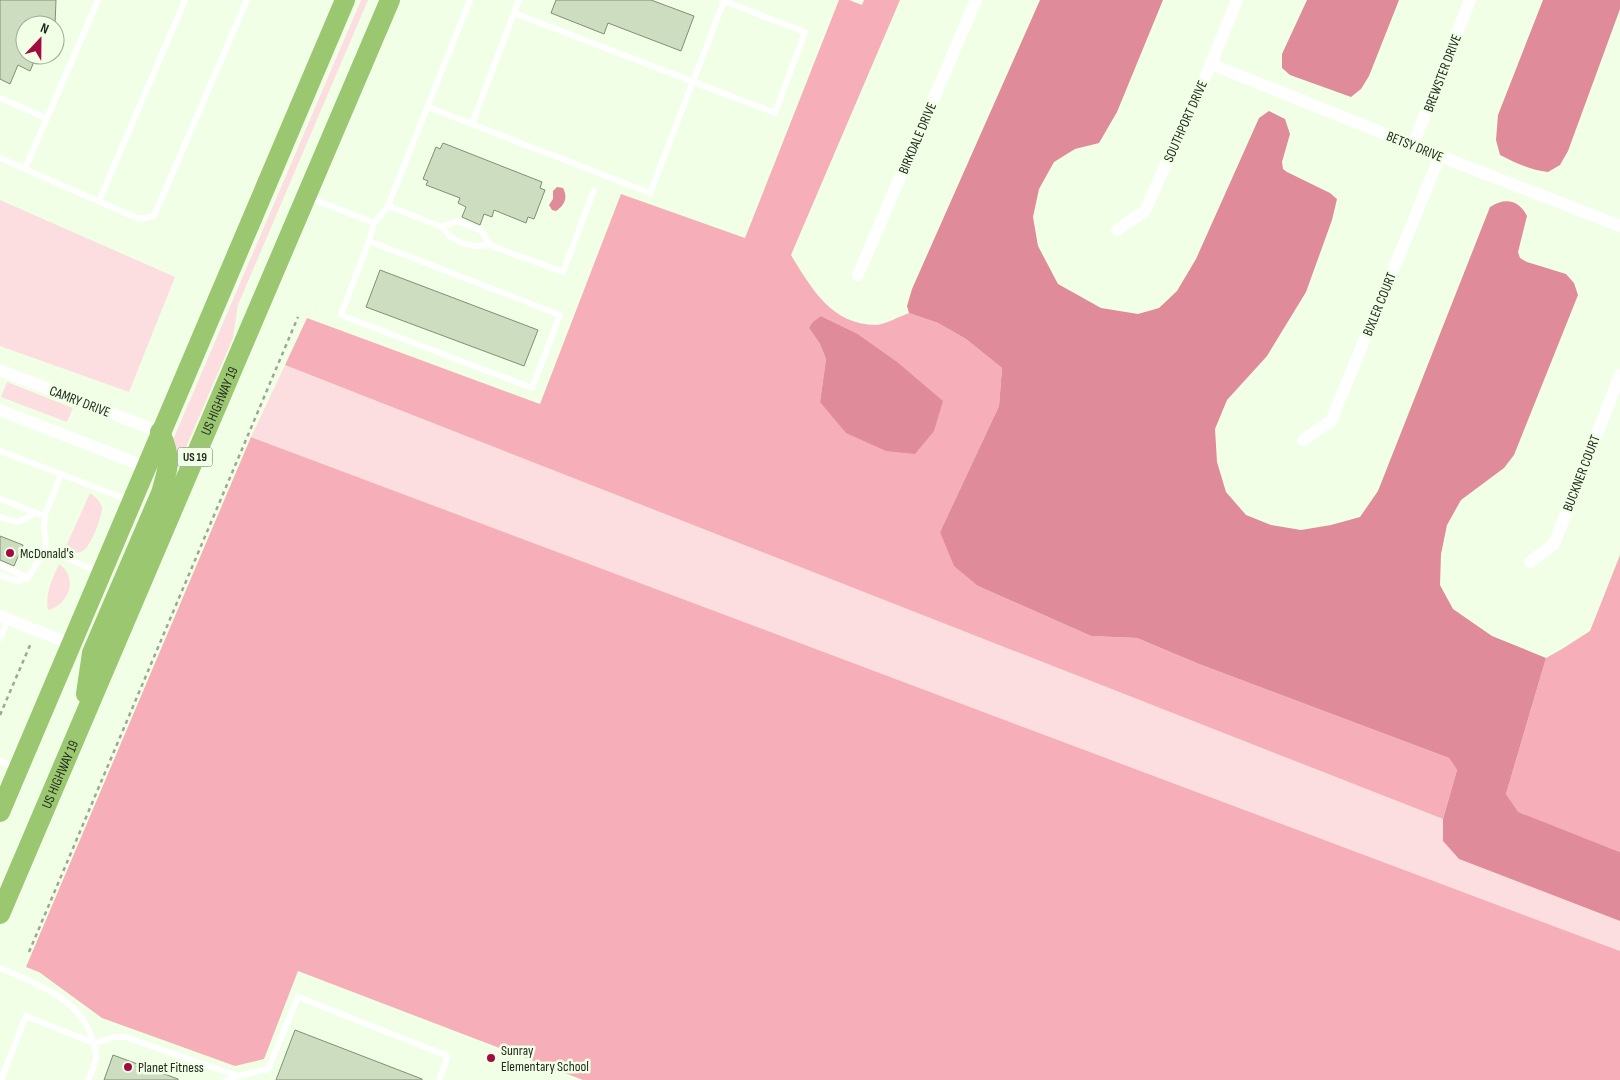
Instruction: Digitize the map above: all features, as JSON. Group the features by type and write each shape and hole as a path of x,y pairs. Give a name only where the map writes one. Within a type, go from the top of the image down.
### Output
{"highway":[{"path":"0,812 345,0"},
{"name":"US HIGHWAY 19","path":"0,914 390,0"},
{"path":"82,720 92,653 161,493 166,475 169,462 168,450 160,432"}],"street":[{"name":"BIRKDALE DRIVE","path":"858,276 976,0"},
{"name":"SOUTHPORT DRIVE","path":"1117,230 1145,211 1211,64 1237,0"},
{"name":"BREWSTER DRIVE","path":"1413,145 1470,0"},
{"name":"BETSY DRIVE","path":"1211,64 1440,156 1619,222"},
{"name":"BIXLER COURT","path":"1303,440 1331,421 1440,156"},
{"name":"CAMRY DRIVE","path":"0,370 160,432"},
{"name":"BUCKNER COURT","path":"1530,562 1554,544 1620,375"},
{"path":"0,410 146,467"},
{"path":"4,617 71,644"}],"lane":[{"path":"24,169 98,0"},
{"path":"98,201 186,0"},
{"path":"0,158 139,219 154,216 247,0"},
{"path":"369,241 560,315 532,388 341,315 369,241 374,222 388,206 470,0"},
{"path":"472,124 519,0"},
{"path":"428,107 650,193 693,81 723,0 805,32 775,112 693,81 514,13"},
{"path":"0,98 46,118"},
{"path":"388,206 442,227 449,236 461,243 475,246 489,245 563,272 594,190"},
{"path":"306,196 374,222"},
{"path":"442,227 457,221 482,231 489,245"},
{"path":"0,451 131,501"},
{"path":"28,578 45,548 45,516 61,474"},
{"path":"0,498 45,516"},
{"path":"0,517 20,522 25,521 35,512"},
{"path":"45,548 101,573"},
{"path":"0,565 28,578"},
{"path":"0,575 17,580 28,578"},
{"path":"0,639 4,617"},
{"path":"0,761 19,768"},
{"path":"0,968 41,986 63,1000 81,1016 94,1043 96,1060 88,1080"},
{"path":"227,1080 268,1069 298,997 448,1056 439,1080"},
{"path":"1,1080 26,1016 94,1043 116,1037 125,1037 238,1076"}],"path":[{"path":"28,952 298,317"},
{"path":"0,715 31,642"}],"shaded area":[{"path":"361,0 368,0 238,305 233,338 177,468 173,440"},
{"path":"839,0 849,0 862,5 864,0 900,0 791,255 815,292 835,312 847,319 879,325 909,313 938,323 966,339 1002,368 999,406 940,532 978,586 1091,636 1137,638 1199,664 1449,758 1457,770 1443,819 285,365 307,318 540,404 621,194 745,238","holes":["821,316 858,334 896,361 820,402 826,359 820,344 809,328"]},
{"path":"1040,0 1163,0 1117,112 1099,143 1075,149 1054,162 1039,189 1033,217 1038,246 1058,284 1101,308 1138,314 1159,308 1177,291 1196,259 1259,118 1269,111 1285,119 1290,134 1282,162 1283,169 1330,193 1337,199 1332,220 1306,292 1267,356 1227,400 1215,429 1217,462 1226,492 1246,515 1271,525 1301,530 1331,525 1360,517 1378,491 1490,207 1506,201 1520,206 1527,216 1518,252 1520,258 1566,274 1574,283 1578,295 1514,455 1504,468 1461,500 1447,525 1441,554 1440,585 1453,609 1492,636 1546,658 1506,794 1518,812 1620,852 1620,921 1459,859 1443,841 1443,819 1457,770 1449,758 1199,664 1137,638 1091,636 978,586 954,566 940,532 999,406 1002,368 966,339 938,323 909,313 907,306 912,289"},
{"path":"1307,0 1399,0 1369,76 1361,89 1351,97 1290,75 1282,68 1282,54"},
{"path":"1543,0 1620,0 1620,9 1568,151 1560,165 1548,172 1529,168 1500,155 1496,140 1498,115"},
{"path":"557,187 563,188 565,198 562,206 556,211 552,210 549,205 553,199 553,191"},
{"path":"0,200 175,277 129,392 0,346"},
{"path":"821,316 858,334 896,361 943,401 934,431 915,454 886,451 846,433 820,402 826,359 820,344 809,328"},
{"path":"285,365 1443,819 1443,841 1459,859 1620,921 1620,951 251,437"},
{"path":"7,382 73,408 67,422 1,397"},
{"path":"251,437 1620,951 1620,1080 583,1080 298,971 264,1059 235,1066 102,1018 39,972 26,967"},
{"path":"90,493 99,501 102,508 95,531 83,551 76,553 64,551"},
{"path":"1620,555 1620,852 1517,812 1506,794 1546,658 1590,631"},
{"path":"59,564 69,576 69,590 61,603 48,610 48,592"}],"building":[{"path":"0,0 56,0 55,15 15,15 15,65 18,65 10,84 0,79"},
{"path":"556,0 651,0 694,16 681,51 608,23 604,34 551,13"},
{"path":"18,65 33,65 30,71"},
{"path":"443,143 542,182 540,188 545,190 534,219 528,217 526,223 494,210 492,217 484,214 480,225 462,217 466,207 458,203 460,198 426,185 428,181 423,179 436,147 440,149"},
{"path":"380,270 538,330 524,366 366,307"},
{"name":"McDonald's","path":"0,536 23,545 14,566 0,560"},
{"path":"295,1030 422,1079 422,1080 276,1080"},
{"name":"Planet Fitness","path":"113,1055 178,1079 178,1080 104,1080"}],"place":[{"name":"McDonald's","path":"10,553"},
{"name":"Sunray Elementary School","path":"491,1058"},
{"name":"Planet Fitness","path":"128,1067"}]}
